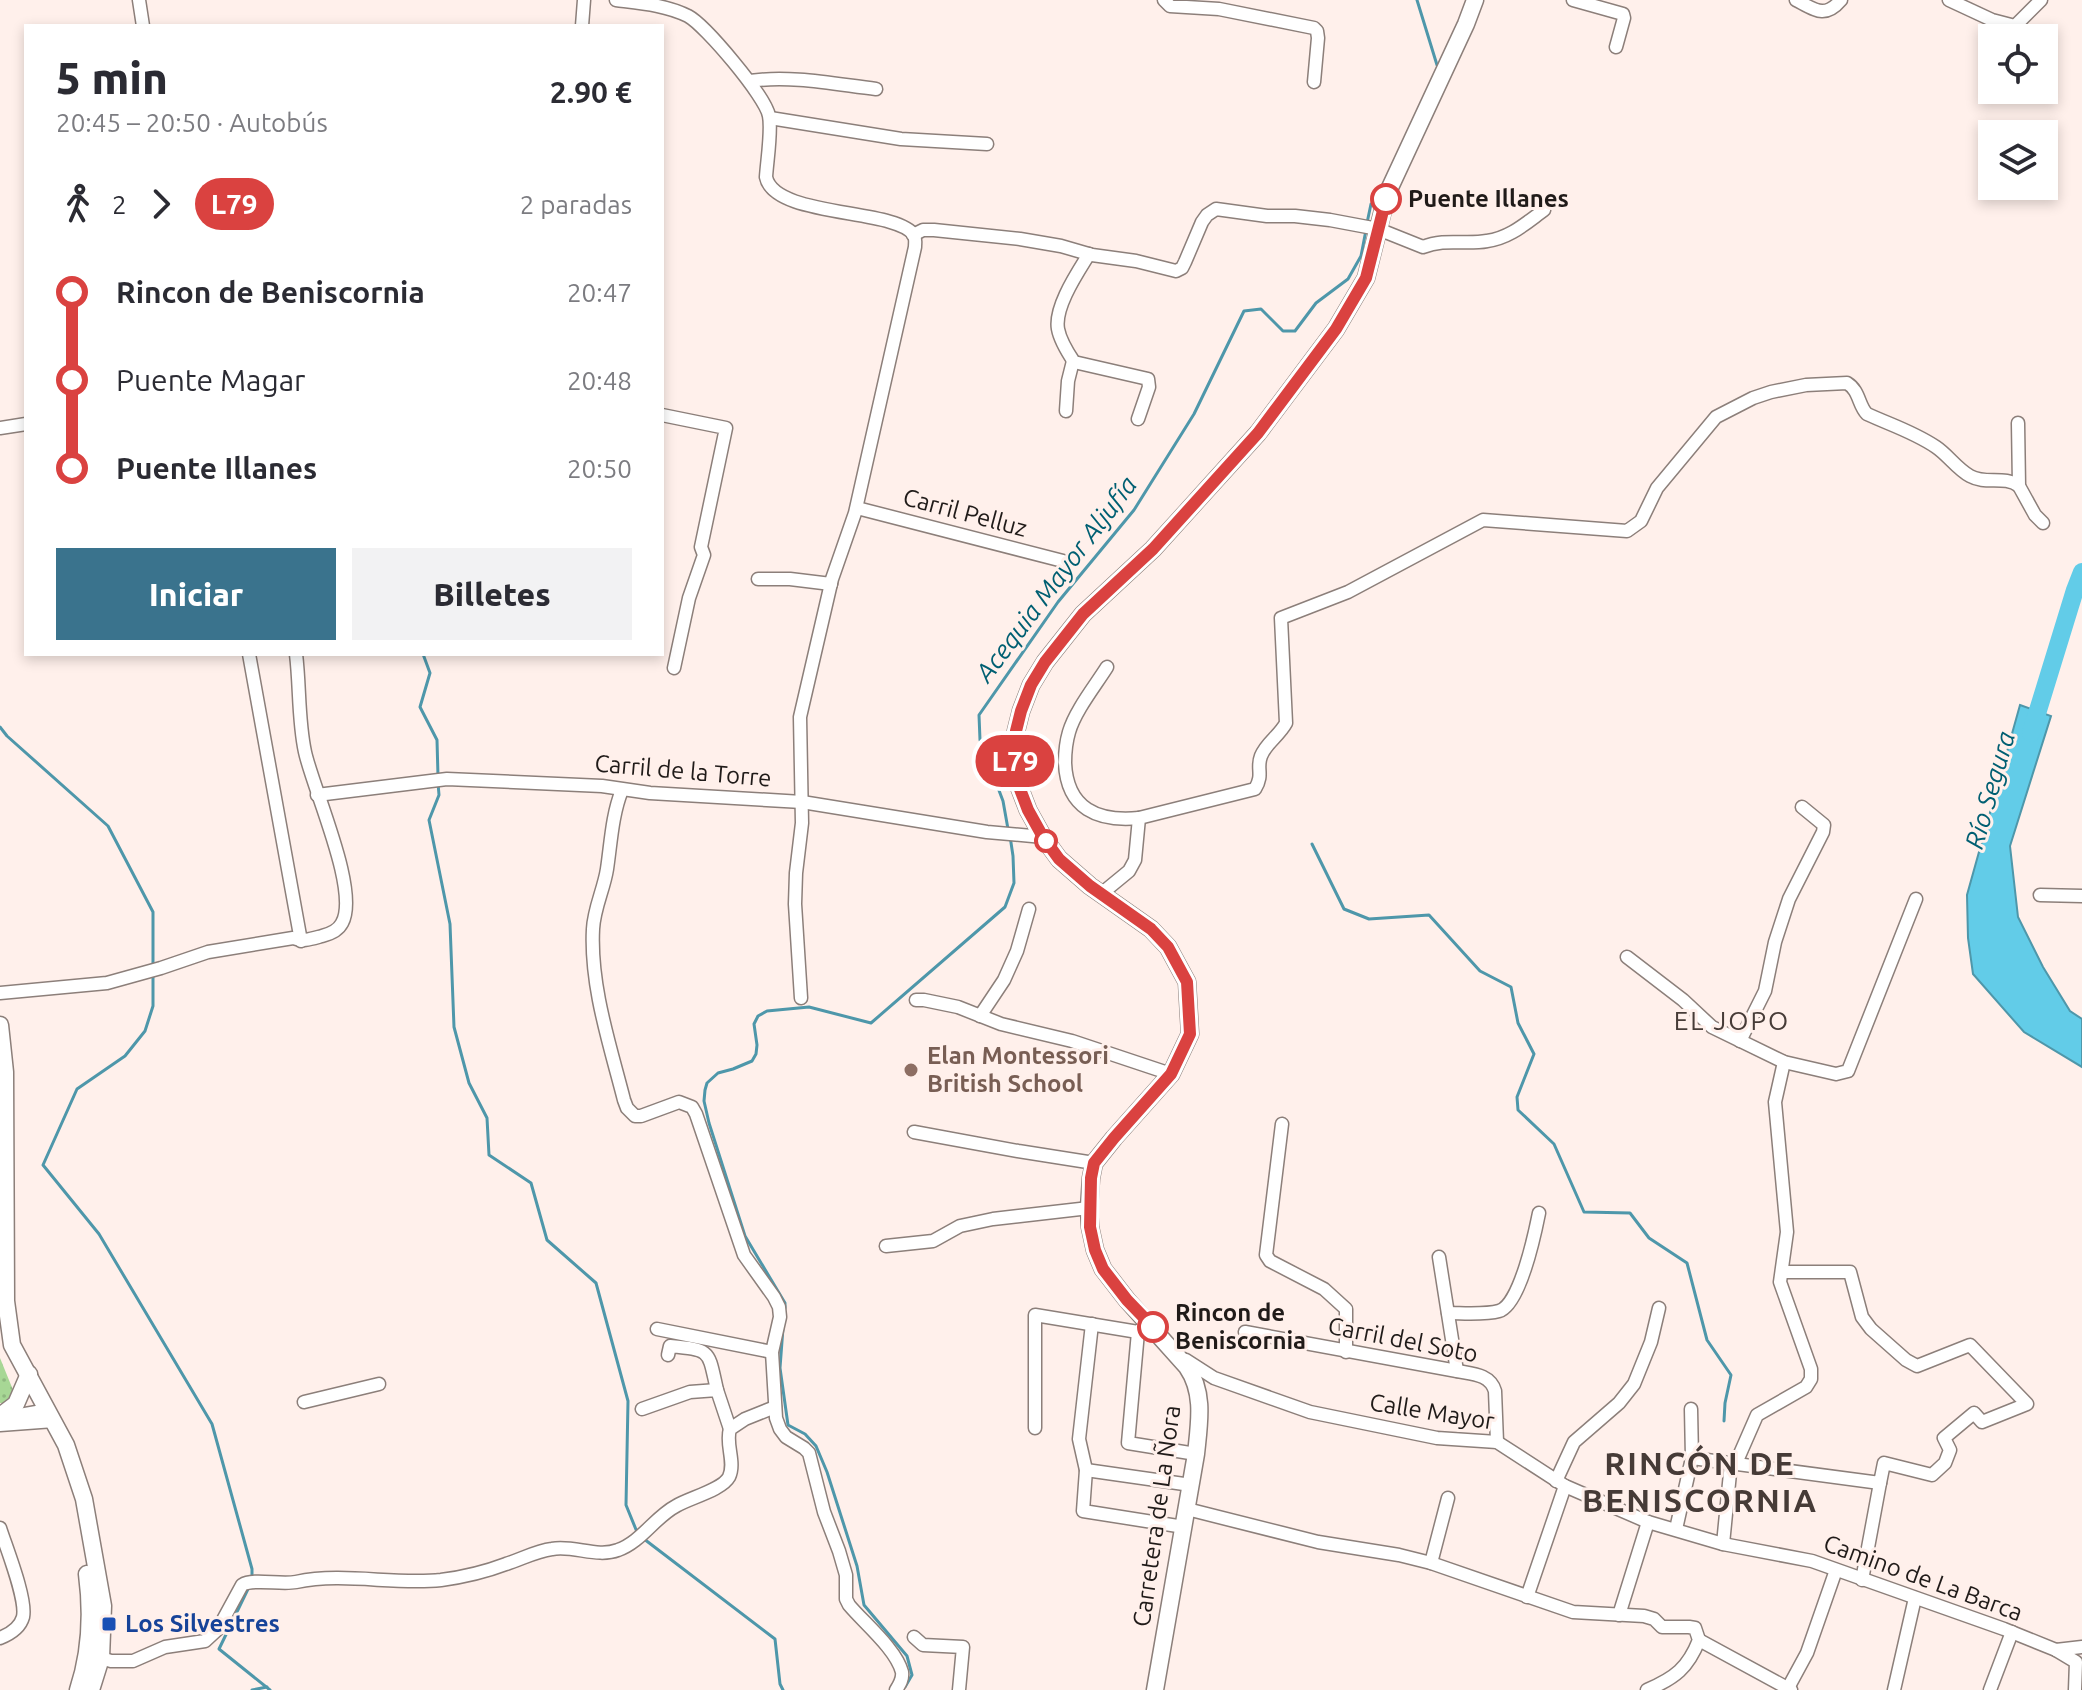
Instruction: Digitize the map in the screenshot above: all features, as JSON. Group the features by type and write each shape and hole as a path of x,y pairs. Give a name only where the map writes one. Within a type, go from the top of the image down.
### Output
{"main road":[{"path":"1094,1163 1171,1074 1190,1034 1187,982 1168,947 1151,929 1101,894 1059,859 1043,837 1018,784 1014,757 1021,711 1031,685 1045,662 1083,614 1153,549 1258,433 1336,329 1366,278 1370,228 1475,0"},
{"path":"0,1025 5,1072 6,1301 12,1345 69,1454 90,1597 91,1690"},
{"name":"Carretera de La Ñora","path":"1094,1163 1089,1208 1093,1238 1103,1269 1143,1327 1176,1352 1194,1376 1200,1405 1196,1454 1155,1690"},
{"path":"0,1420 16,1404 29,1374"},
{"path":"78,1690 93,1660"}],"street":[{"path":"139,0 143,24"},
{"path":"582,24 584,0"},
{"path":"616,0 663,7 694,19 750,81 764,101 770,118 766,177 771,189 804,204 896,225 913,235"},
{"path":"1164,0 1170,6 1219,9 1314,28 1318,38 1314,82"},
{"path":"1573,0 1623,14 1616,47"},
{"path":"1796,0 1825,12 1841,0"},
{"path":"1949,0 1992,20 2015,26 2041,0"},
{"path":"750,81 792,79 876,89"},
{"path":"770,118 901,139 987,144"},
{"path":"913,235 923,230 934,230 1020,239 1176,271 1185,262 1202,222 1216,209 1267,216 1312,217 1370,228 1423,247 1435,242 1488,241 1512,234 1544,210"},
{"path":"801,998 795,904 802,823 800,717 831,584 857,508 915,247 913,235"},
{"path":"1089,254 1069,288 1058,320 1058,330 1073,361 1078,364 1148,379 1149,387 1138,419"},
{"path":"1066,411 1073,361"},
{"path":"1107,667 1069,731 1065,753 1069,786 1077,801 1087,810 1118,820 1139,818 1255,789 1261,779 1259,759 1286,723 1281,618 1348,592 1483,520 1627,531 1641,521 1657,488 1716,417 1753,398 1806,385 1847,383 1858,393 1867,414 1916,434 1941,450 1972,477 1988,481 2007,480 2019,486"},
{"path":"664,415 726,428 701,547 704,555 689,598 674,668"},
{"path":"2018,423 2019,486 2043,523"},
{"path":"0,428 24,424"},
{"name":"Carril Pelluz","path":"857,508 1063,561"},
{"path":"758,579 831,584"},
{"path":"249,656 301,941"},
{"path":"0,993 107,983 208,952 293,938 301,941 339,928 346,914 345,888 303,742 296,656"},
{"name":"Carril de la Torre","path":"317,795 447,779 602,786 650,793 802,802 987,832 1043,837"},
{"path":"622,790 614,816 607,868 593,930 600,1001 624,1100 630,1113 635,1116 679,1102 692,1107 744,1255 779,1307 780,1317 772,1352 775,1407 780,1429 809,1453 824,1512 843,1563 846,1599 896,1660 902,1678 896,1690"},
{"path":"1740,1041 1761,1003 1789,899 1823,832 1824,825 1802,807"},
{"path":"1101,894 1129,871 1135,860 1139,818"},
{"path":"2040,895 2082,896"},
{"path":"1627,957 1683,1000 1712,1027 1784,1062 1836,1074 1848,1071 1916,899"},
{"path":"980,1016 1004,980 1017,951 1029,909"},
{"path":"916,1000 958,1007 1001,1024 1109,1052 1171,1074"},
{"path":"1723,1544 1733,1463 1757,1415 1806,1387 1811,1379 1811,1369 1780,1282 1787,1232 1775,1102 1784,1062"},
{"path":"1282,1124 1266,1255 1270,1261 1324,1289 1346,1309 1346,1352"},
{"path":"914,1132 1094,1163"},
{"path":"886,1246 933,1241 960,1226 993,1219 1089,1208"},
{"path":"1448,1313 1498,1312 1507,1306 1531,1254 1539,1213"},
{"path":"1439,1257 1457,1371"},
{"path":"1783,1272 1850,1272 1862,1317 1906,1360 1917,1366 1970,1345 2027,1404 1982,1422 1974,1413 1944,1438 1950,1450 1945,1463 1932,1475 1884,1463 1862,1580"},
{"path":"1527,1597 1574,1442 1619,1403 1634,1384 1651,1342 1659,1308"},
{"path":"1035,1428 1035,1315 1092,1324 1143,1327 1128,1443 1196,1454"},
{"path":"1092,1324 1079,1439 1086,1470 1083,1511 1184,1527"},
{"path":"657,1329 772,1352"},
{"name":"Carril del Soto","path":"1245,1332 1487,1378 1495,1391 1497,1442"},
{"path":"93,1660 133,1661 165,1647 205,1641 218,1629 242,1585 252,1582 281,1584 331,1578 417,1582 475,1574 553,1548 603,1553 628,1546 673,1507 722,1484 728,1478 730,1460 727,1439 730,1429 709,1358 699,1349 670,1346 668,1355"},
{"name":"Calle Mayor","path":"1176,1352 1202,1373 1310,1412 1446,1440 1497,1442 1561,1484 1648,1522 1723,1544"},
{"path":"1200,1405 1205,1384 1208,1379 1214,1378"},
{"path":"304,1402 379,1384"},
{"path":"642,1409 690,1392 717,1390"},
{"path":"730,1429 775,1407"},
{"path":"1676,1529 1692,1458 1691,1409"},
{"path":"0,1420 51,1415"},
{"path":"1692,1458 1880,1483"},
{"path":"1086,1470 1191,1485"},
{"path":"1431,1563 1448,1498"},
{"path":"1187,1509 1318,1542 1431,1563 1573,1612 1649,1617 1666,1628 1695,1628 1699,1640 1692,1658 1672,1678 1647,1690"},
{"path":"1619,1615 1648,1522"},
{"path":"0,1528 23,1601 24,1615 11,1634 0,1638"},
{"name":"Camino de La Barca","path":"1723,1544 1812,1561 2056,1650"},
{"path":"1699,1640 1790,1689 1807,1653 1836,1570"},
{"path":"1894,1690 1915,1598"},
{"path":"1990,1690 2012,1632"},
{"path":"914,1637 923,1645 963,1647 959,1690"},
{"path":"2056,1650 2082,1647"},
{"path":"2056,1650 2076,1662 2075,1690"}],"green space":[{"path":"0,1358 13,1390 8,1403 0,1403"}],"water":[{"path":"2020,705 2051,716 2010,846 2018,917 2070,1011 2082,1019 2082,1067 2024,1032 1973,974 1967,895"}],"waterway":[{"path":"1417,0 1437,65"},
{"name":"Acequia Mayor Aljufía","path":"1367,223 1371,204"},
{"name":"Acequia Mayor Aljufía","path":"1008,829 1003,801 980,740 979,715 1058,602 1134,510 1194,414 1244,311 1261,309 1283,331 1295,331 1316,303 1348,279 1361,256 1366,230"},
{"name":"Río Segura","path":"2031,733 2082,572"},
{"path":"424,656 430,673 420,707 437,740 438,776"},
{"path":"0,727 108,826 153,912 153,967"},
{"path":"438,783 439,795 429,820 450,924 454,1027 469,1083 487,1118 489,1155 531,1183 547,1240 596,1283 628,1401 626,1505 637,1532"},
{"name":"Acequia Mayor Aljufía","path":"785,1308 785,1303 745,1236 709,1123 704,1101 707,1083 718,1073 752,1061 757,1045 754,1024 758,1016 767,1011 809,1007 871,1023 1005,907 1014,883 1010,836"},
{"path":"1312,844 1344,909 1369,919 1429,915 1480,971 1511,987 1518,1023 1534,1054 1517,1097 1518,1110 1554,1144 1584,1212 1630,1213 1649,1238 1687,1263 1707,1340 1731,1375 1724,1421"},
{"path":"153,975 153,1006 145,1031 125,1056 77,1089 43,1165 99,1234 212,1424 252,1578"},
{"name":"Acequia Mayor Aljufía","path":"783,1328 780,1368 788,1425 805,1434 816,1446 857,1566 864,1605 907,1656 912,1675 905,1687"},
{"path":"644,1539 775,1639 783,1690"},
{"path":"248,1589 219,1649 270,1690"},
{"path":"252,1690 267,1687"}],"bus line":[{"name":"L79","path":"1153,1327 1103,1269 1095,1250 1090,1227 1091,1178 1094,1163 1171,1074 1190,1034 1187,982 1168,947 1151,929 1090,886 1059,859 1043,837 1018,784 1014,757 1016,731 1031,685 1083,614 1153,549 1258,433 1336,329 1366,278 1386,199"}],"place":[{"name":"Puente Illanes","path":"1386,199"},
{"name":"Elan Montessori British School","path":"911,1070"},
{"name":"Rincon de Beniscornia","path":"1153,1327"},
{"name":"Los Silvestres","path":"109,1624"}],"district":[{"name":"EL JOPO","path":"1732,1021"},
{"name":"RINCÓN DE BENISCORNIA","path":"1700,1482"}]}
